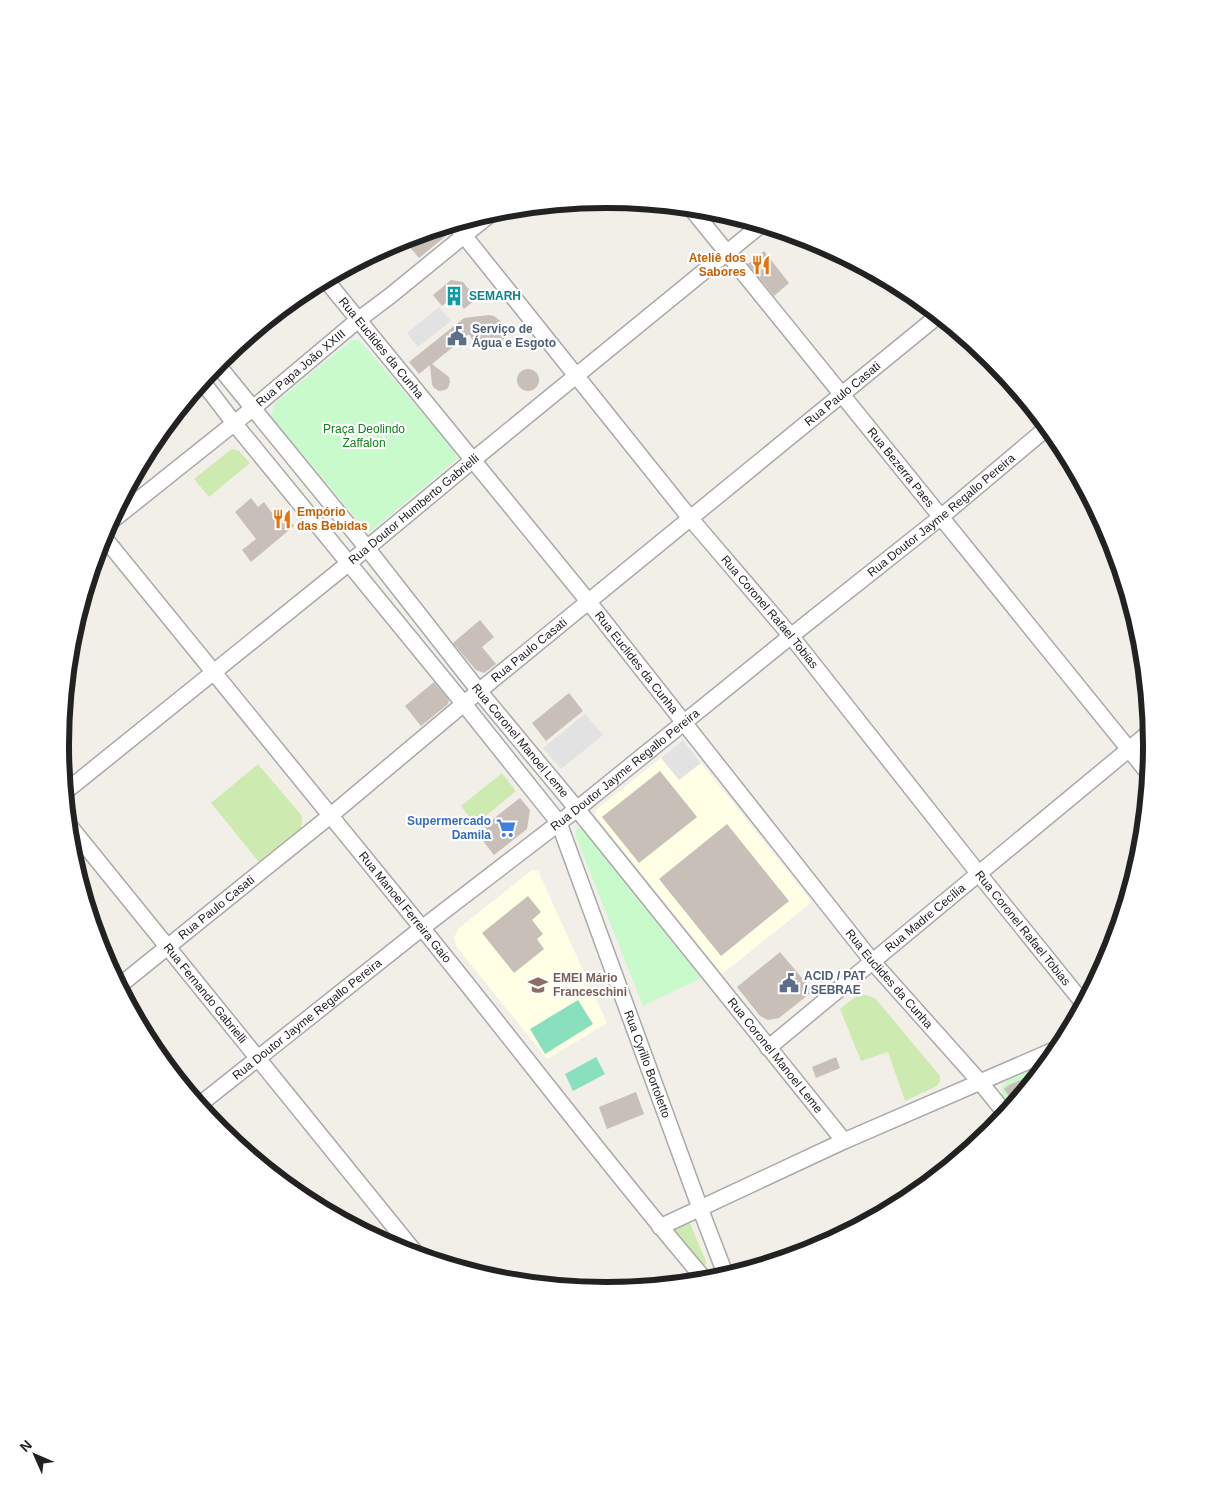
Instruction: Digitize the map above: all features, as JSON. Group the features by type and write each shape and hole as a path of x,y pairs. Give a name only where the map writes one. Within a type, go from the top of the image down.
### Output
{"street":[{"name":"Rua Bezerra Paes","path":"697,216 1142,765"},
{"name":"Rua Papa João XXIII","path":"121,513 480,223"},
{"name":"Rua Coronel Rafael Tobias","path":"458,229 690,518 791,636 1080,998"},
{"name":"Rua Doutor Humberto Gabrielli","path":"71,787 367,548 756,229"},
{"name":"Rua Euclides da Cunha","path":"330,285 588,601 872,961 1001,1108"},
{"name":"Rua Paulo Casati","path":"124,982 330,816 588,601 934,319"},
{"name":"Rua Coronel Manoel Leme","path":"221,370 844,1141"},
{"name":"Rua Coronel Manoel Leme","path":"206,386 559,823"},
{"name":"Rua Doutor Jayme Regallo Pereira","path":"204,1101 422,928 577,810 941,517 1043,433"},
{"name":"Rua Manoel Ferreira Gaio","path":"108,543 422,928 660,1227 700,1274"},
{"name":"Rua Madre Cecília","path":"768,1048 1143,737"},
{"name":"Rua Cyrillo Bortoletto","path":"559,823 723,1269"},
{"name":"Rua Fernando Gabrielli","path":"76,834 409,1244"},
{"path":"660,1227 844,1141 1045,1054"}],"shaded area":[{"path":"439,307 451,321 418,347 407,333"},
{"path":"585,714 603,735 561,769 543,748"},
{"path":"683,740 812,902 722,974 596,816 596,810"},
{"path":"683,740 701,763 679,780 661,758"},
{"name":"EMEI Mário Franceschini","path":"532,870 538,871 607,1023 547,1059 456,946 454,938 458,929"}],"green space":[{"name":"Praça Deolindo Zaffalon","path":"352,340 359,340 454,450 457,459 371,531 366,530 271,417 274,404"},
{"path":"233,449 239,451 250,463 209,497 194,479"},
{"path":"258,764 302,816 301,828 259,862 211,803"},
{"path":"502,773 516,791 475,825 461,806"},
{"path":"580,828 586,833 701,978 643,1006 575,834 577,829"},
{"path":"858,995 875,998 940,1076 940,1082 935,1087 905,1101 888,1052 861,1061 840,1009"},
{"path":"578,1000 593,1024 545,1054 530,1029"},
{"path":"596,1057 605,1074 573,1091 565,1074"},
{"path":"1036,1067 1007,1102 1002,1094 1002,1088 1007,1081"},
{"path":"686,1220 690,1223 707,1264 703,1266 673,1231 674,1226"}],"building":[{"path":"445,232 447,235 419,258 409,246"},
{"path":"764,251 789,283 774,296 748,264"},
{"name":"SEMARH","path":"451,280 463,282 476,299 464,309 454,296 442,306 433,295"},
{"path":"494,316 503,323 506,334 504,339 497,348 485,350 475,344 469,334 432,364 449,377 450,382 445,390 439,391 433,387 430,365 419,374 409,362 464,318"},
{"path":"528,369 536,372 539,380 536,388 528,391 520,388 517,380 520,372"},
{"path":"251,498 258,507 264,502 272,513 278,507 294,526 251,562 242,550 256,539 235,512"},
{"path":"480,620 494,637 482,647 496,664 484,673 476,670 453,643"},
{"path":"434,682 449,700 448,704 421,726 405,706"},
{"path":"569,693 583,711 546,741 532,723"},
{"path":"660,771 697,817 639,863 602,817"},
{"name":"Supermercado Damila","path":"520,798 530,810 527,829 494,855 480,837 488,831 484,826"},
{"path":"727,824 789,901 721,956 659,879"},
{"path":"528,896 541,912 532,920 543,934 537,939 544,949 514,973 482,933"},
{"path":"780,952 813,991 779,1018 768,1020 760,1016 737,987"},
{"path":"836,1057 840,1068 816,1078 812,1067"},
{"path":"1028,1076 1010,1099 1004,1089"},
{"path":"636,1092 644,1114 607,1129 599,1107"}],"place":[{"name":"Ateliê dos Sabores","path":"761,265"},
{"name":"SEMARH","path":"454,296"},
{"name":"Serviço de Água e Esgoto","path":"457,336"},
{"name":"Empório das Bebidas","path":"282,519"},
{"name":"Supermercado Damila","path":"506,828"},
{"name":"ACID / PAT / SEBRAE","path":"789,983"},
{"name":"EMEI Mário Franceschini","path":"538,985"}]}
